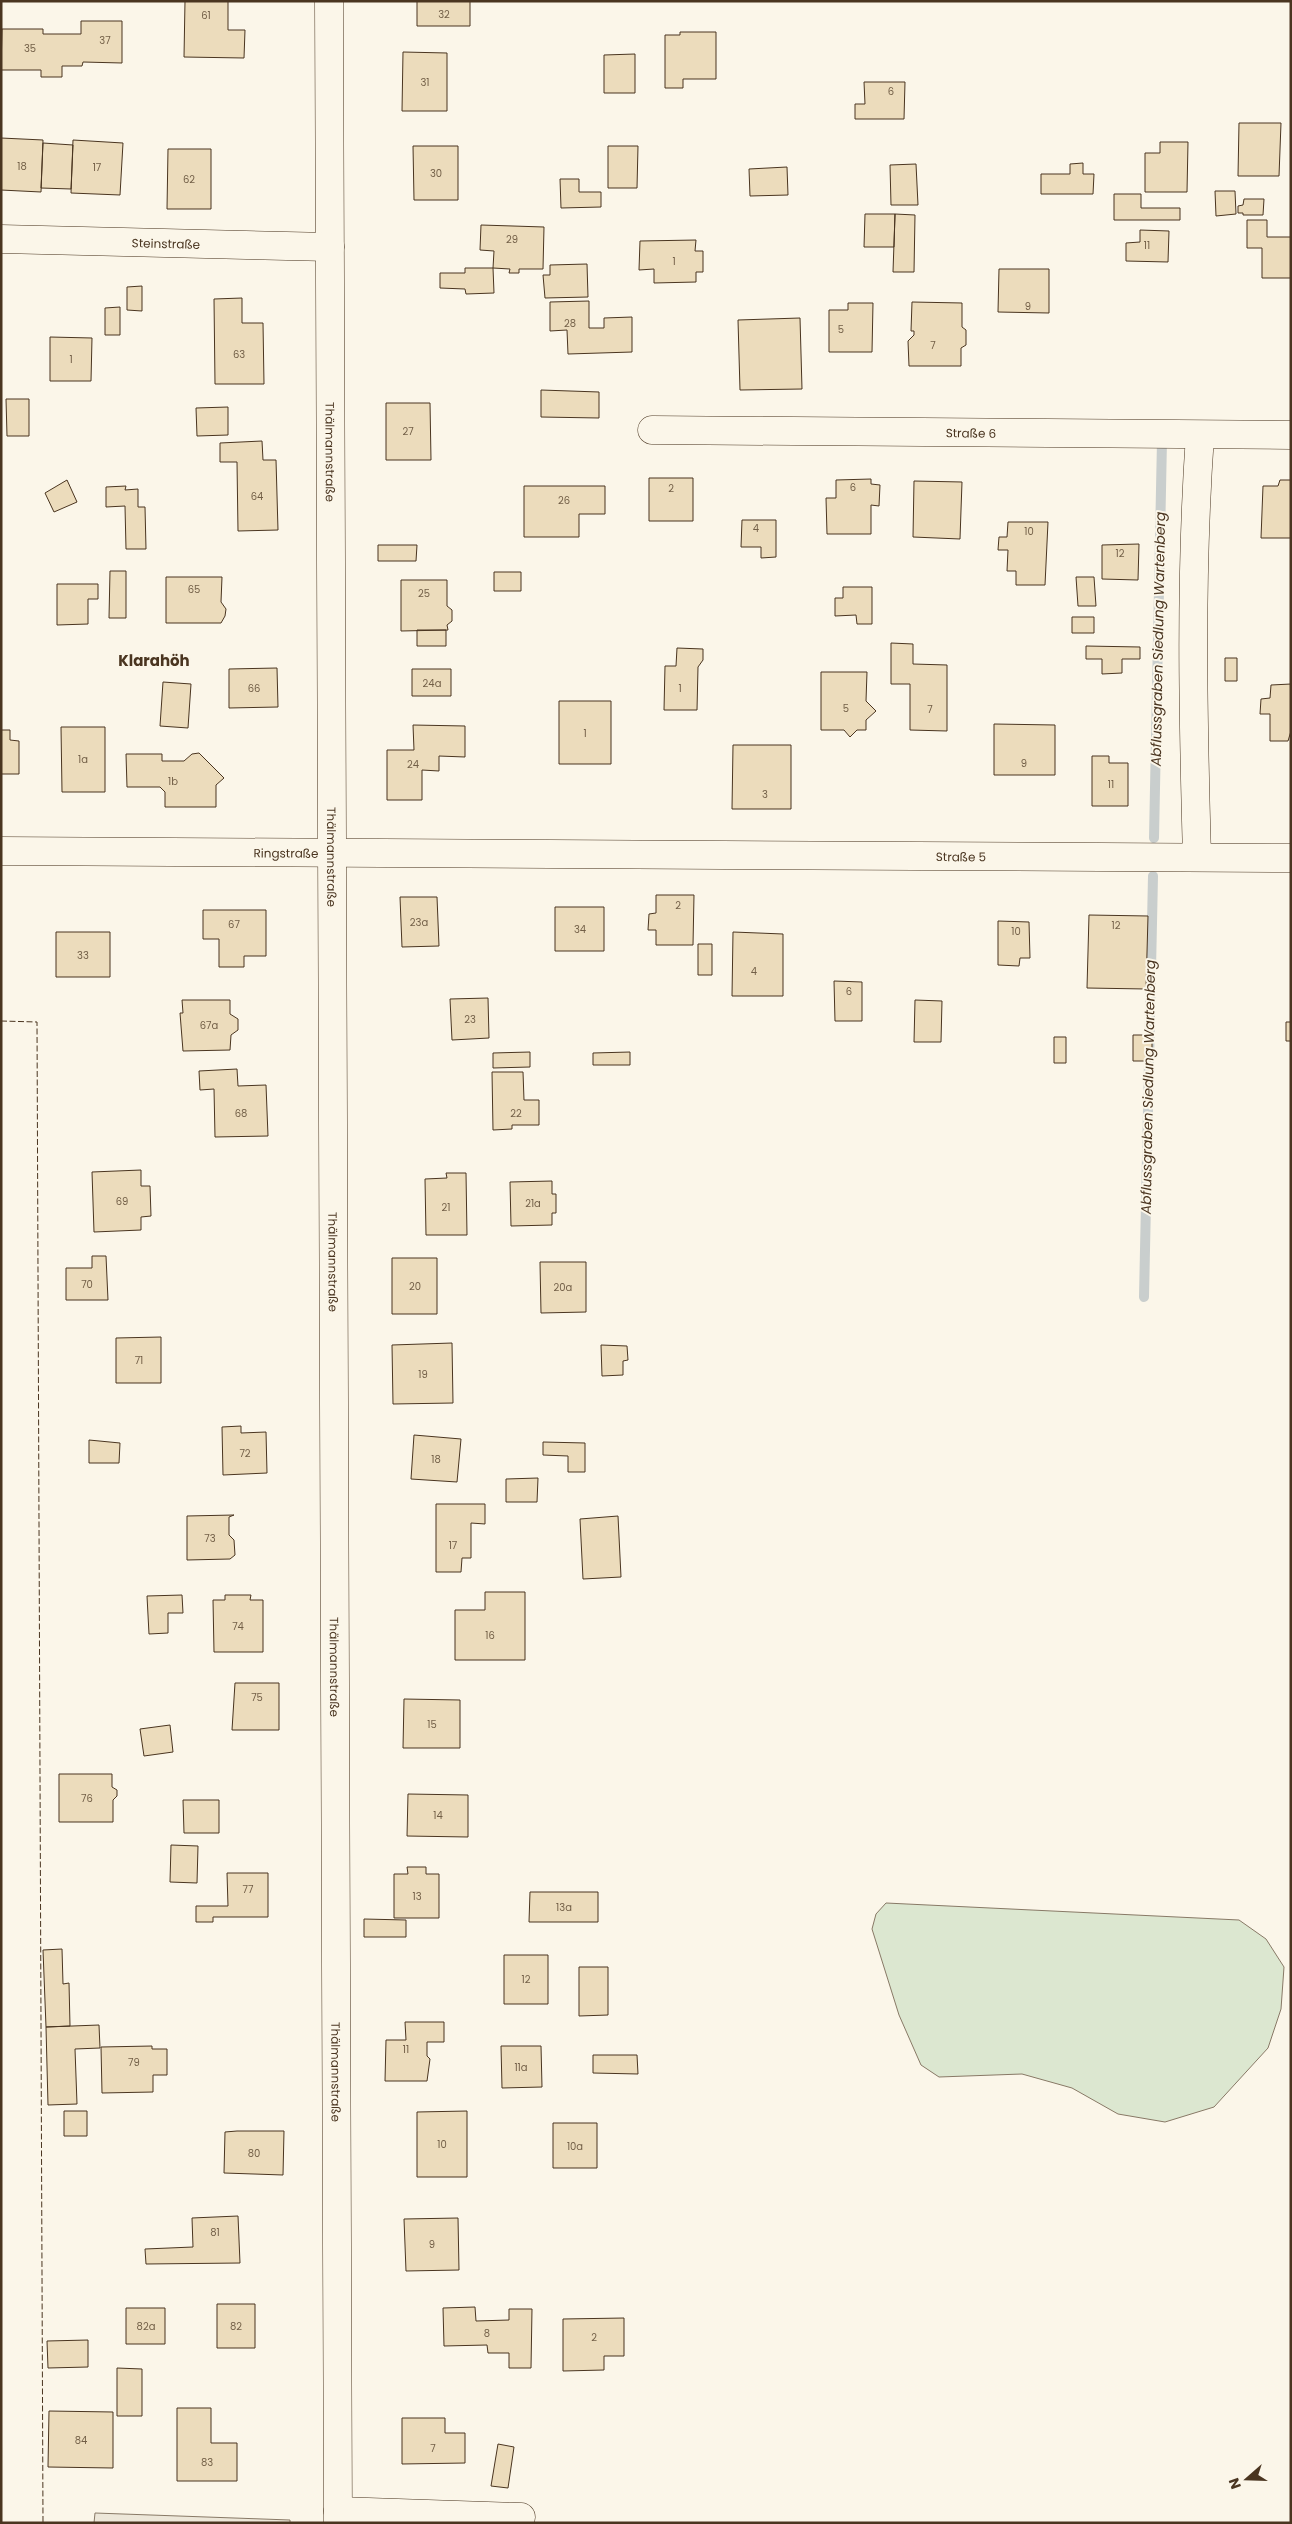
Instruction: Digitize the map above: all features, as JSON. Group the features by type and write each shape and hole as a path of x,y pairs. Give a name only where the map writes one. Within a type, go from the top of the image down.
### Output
{"street":[{"name":"Thälmannstraße","path":"329,1 338,2517"},
{"name":"Steinstraße","path":"1,238 330,247"},
{"name":"Straße 6","path":"652,430 1291,434"},
{"path":"1197,857 1191,656 1194,525 1200,434"},
{"name":"Ringstraße","path":"1,851 632,856"},
{"name":"Straße 5","path":"632,856 1291,858"},
{"path":"338,2517 521,2517"}],"green space":[{"path":"886,1903 1239,1920 1266,1939 1284,1967 1281,2009 1268,2048 1214,2107 1165,2122 1118,2114 1072,2088 1022,2074 939,2077 921,2065 899,2015 872,1929 876,1914"}],"shaded area":[{"path":"95,2513 290,2520 290,2523 94,2523"}],"building":[{"path":"185,1 228,1 228,30 245,30 244,58 184,57"},
{"path":"417,1 470,1 470,26 417,26"},
{"path":"81,21 122,21 122,63 83,62 82,66 62,66 62,77 41,77 41,70 1,70 2,29 43,29 43,34 81,34"},
{"path":"680,32 716,32 716,79 683,79 683,88 665,88 665,35 680,35"},
{"path":"403,52 447,53 447,111 402,111"},
{"path":"635,54 635,93 604,93 604,55"},
{"path":"864,82 905,82 904,119 855,119 855,104 865,104"},
{"path":"1239,123 1281,123 1279,176 1238,176"},
{"path":"1,138 43,140 41,192 1,190"},
{"path":"73,140 123,143 120,195 71,193"},
{"path":"1160,142 1188,142 1187,192 1145,192 1145,153 1160,153"},
{"path":"43,143 73,145 71,189 41,188"},
{"path":"413,146 458,146 458,200 414,200"},
{"path":"608,146 638,146 637,188 608,188"},
{"path":"168,149 211,149 211,209 167,209"},
{"path":"1083,163 1083,174 1094,174 1093,194 1041,194 1041,174 1070,174 1070,164"},
{"path":"916,164 918,205 891,205 890,165"},
{"path":"787,167 788,195 750,196 749,169"},
{"path":"560,179 579,179 579,192 601,192 601,207 561,208"},
{"path":"1215,191 1235,191 1236,214 1216,216"},
{"path":"1114,194 1141,194 1141,208 1180,208 1180,220 1114,220"},
{"path":"1244,199 1264,199 1263,215 1243,215 1243,213 1238,213 1238,206 1243,205"},
{"path":"865,214 895,214 894,247 864,247"},
{"path":"895,214 915,215 914,272 893,272"},
{"path":"1247,220 1267,220 1267,237 1291,237 1291,278 1262,278 1262,248 1247,248"},
{"path":"481,225 544,227 543,269 519,269 519,273 509,273 510,269 493,268 494,251 480,250"},
{"path":"1140,230 1169,231 1168,262 1126,261 1126,243 1140,242"},
{"path":"696,240 695,251 703,251 703,272 696,272 696,282 654,283 654,269 639,270 640,241"},
{"path":"587,264 588,297 545,298 543,275 550,275 550,265"},
{"path":"465,268 493,268 494,293 466,294 465,289 440,288 440,273 465,273"},
{"path":"999,269 1049,269 1049,313 998,312"},
{"path":"142,286 142,311 127,310 127,287"},
{"path":"242,298 242,323 263,323 264,384 215,384 214,299"},
{"path":"589,301 589,328 604,328 604,318 632,317 632,352 568,354 567,330 550,331 550,302"},
{"path":"912,302 962,303 962,327 966,330 966,345 961,348 961,366 909,366 908,341 914,335 914,331 911,331"},
{"path":"848,303 873,303 872,352 829,352 829,310 848,310"},
{"path":"120,307 120,335 105,335 105,308"},
{"path":"800,318 802,389 740,390 738,320"},
{"path":"50,337 92,338 91,381 50,381"},
{"path":"541,390 599,392 599,418 541,417"},
{"path":"6,399 29,399 29,436 7,436"},
{"path":"386,403 430,403 431,460 386,460"},
{"path":"228,407 228,435 197,436 196,408"},
{"path":"262,441 263,460 276,460 278,530 238,531 237,462 220,462 220,443"},
{"path":"649,478 693,478 693,521 649,521"},
{"path":"871,479 871,484 880,485 879,506 871,505 871,534 827,534 826,498 836,498 836,480"},
{"path":"67,480 77,502 54,512 45,493"},
{"path":"1280,480 1291,480 1291,538 1261,538 1263,486 1278,486"},
{"path":"914,481 962,482 960,539 913,537"},
{"path":"126,486 125,490 138,489 138,507 145,507 146,549 126,549 125,506 106,507 106,487"},
{"path":"524,486 605,486 605,514 579,514 579,537 524,537"},
{"path":"742,520 776,520 776,557 761,558 761,547 741,547"},
{"path":"1008,522 1048,522 1045,585 1016,585 1016,571 1007,571 1008,550 998,550 999,537 1007,537"},
{"path":"1139,544 1138,580 1102,579 1102,545"},
{"path":"378,545 417,545 416,561 378,561"},
{"path":"110,571 126,571 126,618 109,618"},
{"path":"494,572 521,572 521,591 494,591"},
{"path":"166,577 222,577 221,602 226,609 221,623 166,623"},
{"path":"1076,577 1094,577 1096,606 1078,606"},
{"path":"401,580 447,580 447,606 452,610 452,621 447,625 448,630 401,631"},
{"path":"57,584 98,584 98,599 88,599 88,624 57,625"},
{"path":"843,587 872,587 872,624 857,624 856,615 835,616 835,598 843,598"},
{"path":"1072,617 1094,617 1094,633 1072,633"},
{"path":"417,630 446,630 446,646 417,646"},
{"path":"891,643 913,644 913,664 947,665 947,731 910,730 910,684 891,684"},
{"path":"1086,646 1140,647 1140,659 1122,659 1122,673 1102,674 1102,659 1086,659"},
{"path":"677,648 703,649 703,660 698,667 697,710 664,710 665,666 676,666"},
{"path":"1225,658 1237,658 1237,681 1225,681"},
{"path":"277,668 278,707 229,708 229,669"},
{"path":"412,669 451,669 451,696 412,696"},
{"path":"821,672 867,672 866,701 876,711 866,720 866,730 857,730 850,737 844,730 821,730"},
{"path":"163,682 191,684 188,728 160,726"},
{"path":"1291,684 1291,731 1288,741 1270,741 1270,714 1260,714 1261,699 1270,698 1271,685"},
{"path":"559,701 611,701 611,764 559,764"},
{"path":"994,724 1055,725 1055,775 994,775"},
{"path":"413,725 465,726 465,757 439,756 439,771 422,770 422,800 387,800 387,750 414,750"},
{"path":"61,727 105,727 105,792 62,792"},
{"path":"1,730 10,730 10,740 19,741 19,774 1,774"},
{"path":"733,745 791,745 791,809 732,809"},
{"path":"199,753 224,778 216,785 216,807 165,807 165,792 160,787 127,787 126,754 162,754 162,761 184,761 192,754"},
{"path":"1092,756 1109,756 1109,763 1128,763 1128,806 1092,806"},
{"path":"656,895 694,895 693,945 656,945 656,930 648,930 649,914 656,913"},
{"path":"400,897 437,897 439,946 402,947"},
{"path":"555,907 604,907 604,951 555,951"},
{"path":"203,910 266,910 266,956 244,956 244,967 219,967 219,939 203,939"},
{"path":"1089,915 1148,916 1146,989 1087,988"},
{"path":"998,921 1029,922 1030,958 1020,958 1019,966 998,965"},
{"path":"56,932 110,932 110,977 56,977"},
{"path":"733,932 783,934 783,996 732,996"},
{"path":"698,944 712,944 712,975 698,975"},
{"path":"834,981 862,982 862,1021 835,1021"},
{"path":"488,998 489,1038 452,1040 450,999"},
{"path":"182,1000 230,1000 230,1014 238,1019 238,1030 231,1035 230,1050 183,1051 180,1013 183,1013"},
{"path":"915,1000 942,1001 941,1042 914,1042"},
{"path":"1286,1022 1291,1022 1291,1041 1286,1041"},
{"path":"1133,1035 1152,1035 1152,1061 1133,1061"},
{"path":"1054,1037 1066,1037 1066,1063 1054,1063"},
{"path":"530,1052 530,1067 493,1068 493,1053"},
{"path":"630,1052 630,1065 593,1065 593,1053"},
{"path":"237,1069 238,1086 266,1085 268,1136 215,1137 214,1089 200,1090 199,1071"},
{"path":"492,1072 523,1072 524,1100 539,1100 539,1125 512,1125 512,1129 493,1130"},
{"path":"141,1170 141,1186 150,1186 151,1216 141,1217 141,1230 94,1232 92,1172"},
{"path":"446,1173 466,1173 467,1235 426,1235 425,1179 447,1178"},
{"path":"552,1181 552,1194 556,1194 556,1213 552,1213 552,1225 511,1226 510,1182"},
{"path":"92,1256 106,1256 108,1300 66,1300 66,1268 92,1268"},
{"path":"392,1258 437,1258 437,1314 392,1314"},
{"path":"540,1262 586,1262 586,1312 541,1313"},
{"path":"161,1337 161,1383 116,1383 116,1338"},
{"path":"452,1343 453,1403 393,1404 392,1345"},
{"path":"601,1345 627,1346 628,1360 623,1361 623,1375 602,1376"},
{"path":"241,1426 241,1433 266,1432 267,1473 223,1475 222,1427"},
{"path":"414,1435 461,1439 457,1482 411,1479"},
{"path":"89,1440 120,1443 119,1463 89,1463"},
{"path":"543,1442 585,1443 585,1472 568,1472 568,1456 543,1455"},
{"path":"538,1478 537,1502 506,1502 506,1479"},
{"path":"436,1504 485,1504 485,1524 471,1523 471,1558 462,1558 461,1572 436,1572"},
{"path":"234,1515 229,1517 229,1535 234,1540 235,1555 230,1559 187,1560 187,1516"},
{"path":"618,1516 621,1577 583,1579 580,1519"},
{"path":"485,1592 525,1592 525,1660 455,1660 455,1610 485,1610"},
{"path":"182,1595 183,1613 168,1613 168,1633 149,1634 147,1596"},
{"path":"225,1595 251,1595 250,1600 263,1600 263,1652 214,1652 213,1600 225,1600"},
{"path":"235,1683 279,1683 279,1730 232,1730"},
{"path":"404,1699 460,1700 460,1748 403,1748"},
{"path":"170,1725 173,1752 144,1756 140,1729"},
{"path":"59,1774 112,1774 112,1787 117,1790 117,1796 113,1800 113,1822 59,1822"},
{"path":"408,1794 468,1795 468,1837 407,1836"},
{"path":"183,1800 219,1800 219,1833 184,1833"},
{"path":"171,1845 198,1846 197,1883 170,1882"},
{"path":"407,1867 426,1867 426,1874 439,1874 439,1918 394,1918 394,1874 408,1874"},
{"path":"227,1873 268,1873 268,1917 213,1917 213,1922 196,1922 196,1906 228,1906"},
{"path":"530,1892 598,1892 598,1922 529,1922"},
{"path":"364,1919 406,1920 406,1937 364,1937"},
{"path":"62,1949 63,1984 69,1983 70,2026 46,2027 43,1950"},
{"path":"504,1955 548,1955 548,2004 504,2004"},
{"path":"579,1967 608,1967 608,2015 579,2016"},
{"path":"405,2022 444,2022 444,2042 427,2042 427,2056 430,2059 427,2081 385,2081 386,2040 406,2040"},
{"path":"99,2025 100,2048 75,2049 77,2104 48,2105 46,2027"},
{"path":"152,2046 152,2049 167,2049 167,2075 153,2075 153,2092 102,2093 101,2047"},
{"path":"501,2046 541,2046 542,2087 502,2088"},
{"path":"593,2055 637,2055 638,2074 593,2073"},
{"path":"64,2111 87,2111 87,2136 64,2136"},
{"path":"467,2111 467,2177 417,2177 417,2112"},
{"path":"553,2123 597,2123 597,2168 553,2168"},
{"path":"284,2131 283,2175 224,2173 225,2132"},
{"path":"238,2216 240,2263 146,2264 145,2249 193,2247 192,2218"},
{"path":"458,2218 459,2270 406,2271 404,2219"},
{"path":"217,2304 255,2304 255,2348 217,2348"},
{"path":"475,2307 476,2321 509,2320 509,2309 532,2309 531,2368 509,2368 509,2353 488,2353 487,2345 444,2346 443,2308"},
{"path":"126,2308 165,2308 165,2344 126,2344"},
{"path":"624,2318 624,2356 604,2356 604,2370 563,2371 563,2319"},
{"path":"88,2340 88,2367 48,2368 47,2341"},
{"path":"117,2368 142,2369 142,2416 117,2416"},
{"path":"177,2408 211,2408 211,2443 237,2443 237,2481 177,2481"},
{"path":"49,2411 113,2412 113,2468 48,2467"},
{"path":"402,2418 445,2418 445,2433 465,2433 465,2463 402,2464"},
{"path":"498,2444 514,2447 508,2488 491,2486"}],"waterway":[{"name":"Abflussgraben Siedlung Wartenberg","path":"1154,838 1162,440"},
{"name":"Abflussgraben Siedlung Wartenberg","path":"1144,1297 1153,876"}],"fence":[{"path":"1,1021 37,1022 43,2523"}],"district":[{"name":"Klarahöh","path":"154,660"}]}
